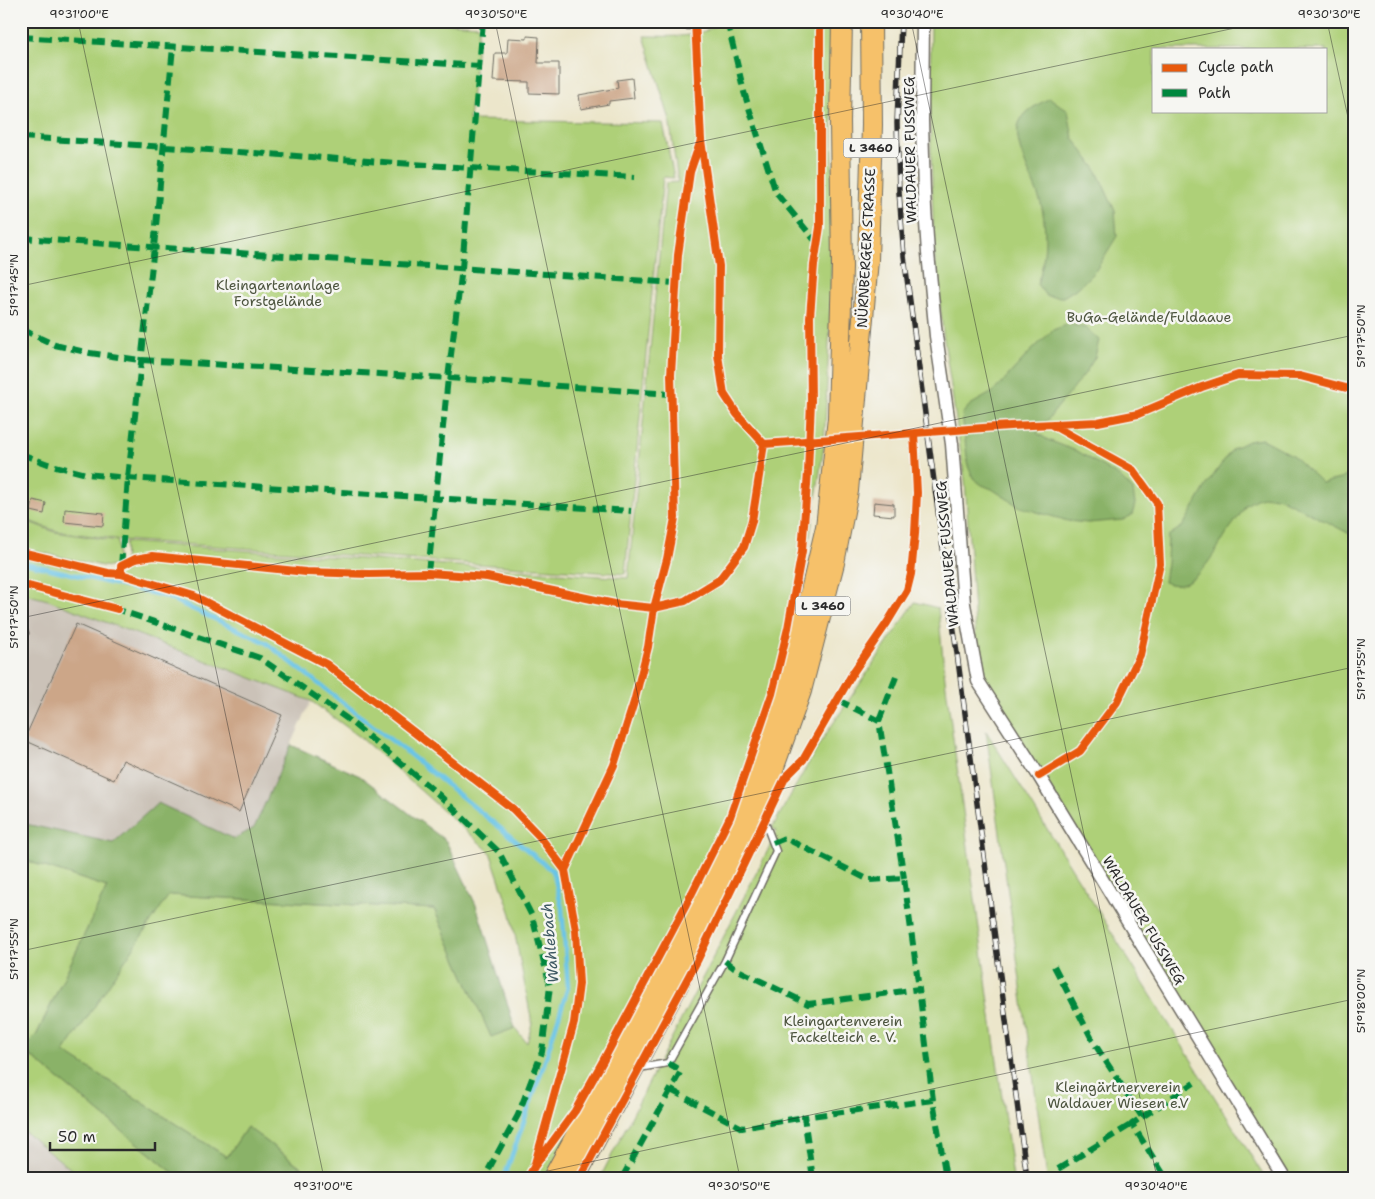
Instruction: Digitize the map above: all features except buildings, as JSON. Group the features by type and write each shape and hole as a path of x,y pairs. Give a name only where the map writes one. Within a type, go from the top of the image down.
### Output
{"main road":[{"name":"L 3460","path":"553,1178 690,926 738,822 774,729 802,634 826,527 838,418 842,266 840,121 842,21"},
{"name":"NÜRNBERGER STRASSE","path":"756,817 801,691 834,563 848,491 868,260 872,125 871,21"},
{"name":"L 3460","path":"575,1178 678,984 756,817"}],"street":[{"name":"WALDAUER FUSSWEG","path":"924,21 923,130 928,253 936,336 952,444 964,604 978,681 1039,776 1284,1178"}],"lane":[{"path":"576,21 694,26 710,21"},
{"path":"21,649 25,633"},
{"path":"632,1068 668,1063 725,961 776,851 766,824 756,817"}],"shaded area":[{"path":"21,593 48,600 311,701 254,828 234,839 158,803 113,843 21,823"},
{"path":"21,1129 82,1178 21,1178"}],"green space":[{"name":"Kleingartenanlage Forstgelände","path":"21,21 418,21 479,25 469,120 663,123 674,178 663,177 625,574 122,540 56,531 21,518"},
{"path":"721,21 826,22 830,36 833,176 830,323 824,446 800,600 773,705 730,824 684,920 545,1178 316,1178 247,1127 227,1157 64,1052 168,895 434,909 491,1036 515,1028 527,1043 532,1023 511,914 490,852 360,737 311,701 48,600 21,593 21,557 114,577 124,568 125,542 628,578 666,183 678,182 669,117 644,36 685,36 704,31"},
{"name":"BuGa-Gelände/Fuldaaue","path":"931,21 1354,21 1354,1178 1289,1178 978,671 965,480 943,333 934,251 930,120"},
{"path":"1050,98 1068,111 1073,138 1096,169 1115,211 1117,236 1096,270 1079,287 1063,297 1046,296 1037,284 1044,256 1044,217 1018,140 1018,130 1022,117 1034,107"},
{"path":"1069,324 1086,328 1099,340 1095,357 1086,372 1037,433 1048,440 1079,452 1120,477 1133,490 1135,504 1132,515 1123,520 1088,523 1068,521 1020,507 973,478 968,466 962,414 970,405 993,392 1053,330"},
{"path":"1262,439 1292,455 1322,483 1340,479 1354,472 1354,536 1280,498 1263,497 1246,505 1210,560 1194,577 1185,583 1175,585 1164,582 1168,536 1183,526 1206,486 1232,449 1248,441"},
{"path":"21,519 55,532 118,541 118,564 110,567 102,566 21,548"},
{"name":"Kleingartenverein Fackelteich e. V.","path":"915,602 938,608 945,679 1013,1178 600,1178 769,848 777,831 772,828 820,743"},
{"name":"Kleingärtnerverein Waldauer Wiesen e.V","path":"986,731 1265,1178 1047,1178"},
{"path":"291,745 360,776 446,841 476,905 515,1028 491,1037 434,909 169,895 64,1052 227,1157 247,1127 316,1178 208,1178 206,1176 176,1175 22,1049 37,1034 107,887 21,859 21,823 113,843 158,803 234,839 254,828"},
{"path":"21,859 107,887 37,1034 22,1049 176,1175 206,1176 208,1178 82,1178 21,1129"}],"waterway":[{"name":"Wahlebach","path":"21,562 164,596 265,642 409,754 553,871 562,908 568,987 544,1064 504,1178"}],"railway":[{"path":"901,21 897,123 899,192 904,256 1027,1178"}],"marked path":[{"path":"428,573 448,378 462,268 483,21"},
{"path":"727,21 744,92 776,193 817,243"},
{"path":"21,37 480,66"},
{"path":"121,566 128,478 154,247 173,47"},
{"path":"21,137 470,168 635,177"},
{"path":"21,238 676,283"},
{"path":"21,329 55,345 90,353 140,360 448,378 671,394"},
{"path":"21,454 48,464 86,474 128,478 631,511"},
{"path":"113,608 260,658 346,718 438,794 499,852 532,916 550,986 542,1052 518,1115 484,1178"},
{"path":"896,677 879,721 904,878"},
{"path":"838,700 879,721"},
{"path":"773,843 785,838 869,880 904,878 919,989"},
{"path":"725,961 734,968 808,1004 919,989 933,1100 946,1178"},
{"path":"1054,966 1094,1043 1142,1117 1132,1124 1166,1178"},
{"path":"622,1178 681,1071 668,1063"},
{"path":"1142,1117 1194,1083"},
{"path":"671,1090 742,1128 804,1117"},
{"path":"813,1178 804,1117 933,1100"},
{"path":"1058,1169 1132,1124"}],"cycle path":[{"path":"695,21 701,140 719,266 718,355 724,394 737,414 764,444"},
{"path":"534,1167 575,1111 686,905 730,817 772,694 788,628 802,551 808,472 811,401 810,317 814,265 820,227 820,21"},
{"path":"565,870 614,765 634,702 648,647 654,608 667,559 675,518 671,375 678,255 690,172 701,140"},
{"path":"764,444 1010,426 1098,422 1138,414 1202,387 1238,375 1300,376 1354,390"},
{"path":"1039,776 1080,751 1117,702 1140,655 1160,564 1157,503 1133,470 1052,425"},
{"path":"580,1178 698,959 785,778 803,760 854,671 907,590 911,574 917,493 914,433"},
{"path":"121,574 121,566 135,559 153,556 306,572 428,573 487,577 615,604 654,608 685,601 719,580 744,547 752,521 764,444"},
{"path":"21,552 108,573 121,574 194,596 326,664 513,809 540,837 565,870 576,930 579,984 574,1023 534,1167 528,1178"},
{"path":"21,584 117,609"}]}
